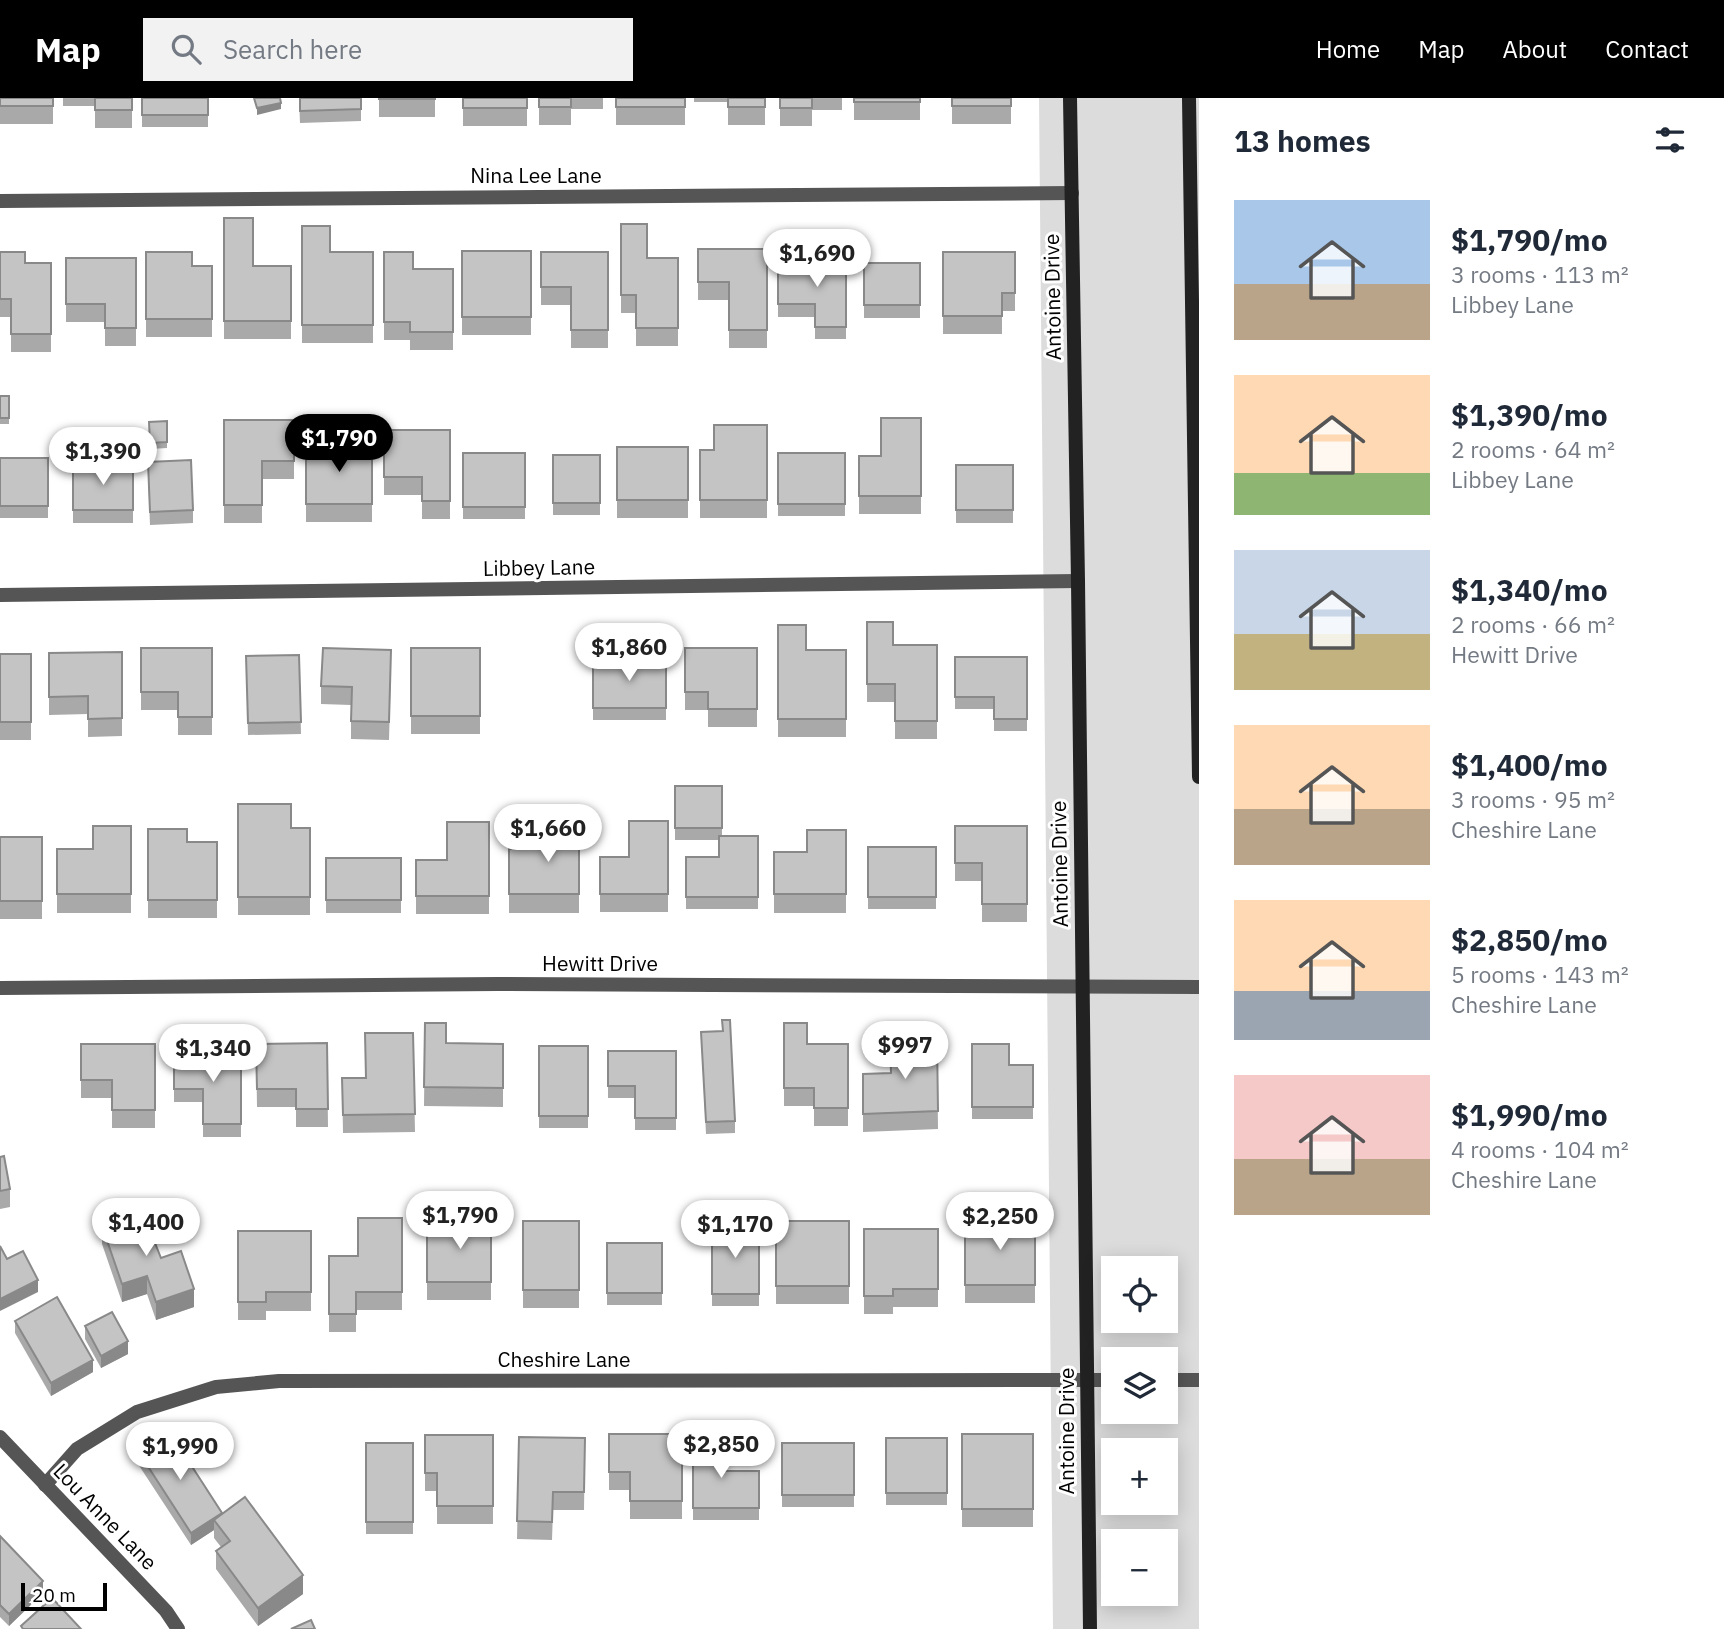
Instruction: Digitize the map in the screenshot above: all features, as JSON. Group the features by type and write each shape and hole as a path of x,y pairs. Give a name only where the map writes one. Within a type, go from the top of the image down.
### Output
{"main road":[{"name":"Antoine Drive","path":"1070,98 1079,581 1090,1629"},
{"path":"1189,98 1195,259 1199,776"}],"street":[{"name":"Nina Lee Lane","path":"0,201 1072,193"},
{"name":"Libbey Lane","path":"0,595 1079,581"},
{"name":"Hewitt Drive","path":"0,988 497,984 1199,987"},
{"name":"Cheshire Lane","path":"45,1485 77,1449 137,1412 216,1387 279,1381 1101,1380"},
{"path":"1178,1380 1199,1380"},
{"name":"Lou Anne Lane","path":"0,1437 166,1611 178,1629"}],"shaded area":[{"path":"1039,98 1199,98 1199,1629 1053,1629"}],"building":[{"path":"0,98 53,98 53,106 0,106"},
{"path":"95,98 132,98 132,110 95,110"},
{"path":"142,98 208,98 208,115 142,115"},
{"path":"254,98 280,98 281,103 257,108"},
{"path":"300,98 361,98 361,109 300,111"},
{"path":"435,98 435,99 379,99"},
{"path":"463,98 527,98 527,108 463,108"},
{"path":"539,98 571,98 571,107 539,107"},
{"path":"616,98 685,98 685,107 616,107"},
{"path":"728,98 765,98 765,107 728,107"},
{"path":"780,98 812,98 812,108 780,108"},
{"path":"854,98 920,98 920,102 854,102"},
{"path":"952,98 1011,98 1011,106 952,106"},
{"path":"224,218 253,218 253,266 291,266 291,321 224,321"},
{"path":"621,224 647,224 647,258 678,258 678,328 636,328 636,295 621,295"},
{"path":"302,226 330,226 330,252 373,252 373,325 302,325"},
{"path":"698,249 767,249 767,330 729,330 729,282 698,282"},
{"path":"462,251 531,251 531,317 462,317"},
{"path":"0,252 25,252 25,263 51,263 51,334 11,334 11,299 0,299"},
{"path":"146,252 192,252 192,266 212,266 212,319 146,319"},
{"path":"384,252 413,252 413,269 453,269 453,332 410,332 410,322 384,322"},
{"path":"541,252 608,252 608,330 571,330 571,287 541,287"},
{"path":"943,252 1015,252 1015,293 1002,293 1002,316 943,316"},
{"path":"816,257 846,257 846,327 815,327 815,304 778,304 778,265 816,265"},
{"path":"66,258 136,258 136,328 105,328 105,304 66,304"},
{"path":"864,263 920,263 920,305 864,305"},
{"path":"0,396 9,396 9,418 0,418"},
{"path":"881,418 921,418 921,496 859,496 859,456 881,456"},
{"path":"224,420 294,420 294,461 262,461 262,505 224,505"},
{"path":"167,421 167,442 150,443 149,422"},
{"path":"714,425 767,425 767,500 700,500 700,450 714,450"},
{"path":"384,430 450,430 450,501 422,501 422,477 384,477"},
{"path":"306,444 372,444 372,504 306,504"},
{"path":"617,447 688,447 688,500 617,500"},
{"path":"463,453 525,453 525,507 463,507"},
{"path":"778,453 845,453 845,504 778,504"},
{"path":"553,455 600,455 600,503 553,503"},
{"path":"0,458 48,458 48,506 0,506"},
{"path":"191,460 193,510 150,512 148,462"},
{"path":"73,464 133,464 133,510 73,510"},
{"path":"956,465 1013,465 1013,510 956,510"},
{"path":"867,622 893,622 893,645 937,645 937,721 895,721 895,684 867,684"},
{"path":"778,625 806,625 806,650 846,650 846,719 778,719"},
{"path":"141,648 212,648 212,717 178,717 178,692 141,692"},
{"path":"323,648 391,650 389,722 351,721 352,687 321,686"},
{"path":"411,648 480,648 480,716 411,716"},
{"path":"685,648 757,648 757,709 708,709 708,692 685,692"},
{"path":"122,652 122,718 88,719 88,696 49,697 49,653"},
{"path":"0,654 31,654 31,722 0,722"},
{"path":"299,655 301,722 248,723 246,656"},
{"path":"593,657 666,657 666,708 593,708"},
{"path":"955,657 1027,657 1027,719 994,719 994,697 955,697"},
{"path":"675,786 722,786 722,828 675,828"},
{"path":"238,804 291,804 291,828 310,828 310,897 238,897"},
{"path":"629,821 668,821 668,894 600,894 600,857 629,857"},
{"path":"447,822 489,822 489,896 416,896 416,860 447,860"},
{"path":"542,825 579,825 579,894 509,894 509,849 542,849"},
{"path":"93,826 131,826 131,894 57,894 57,849 93,849"},
{"path":"955,826 1027,826 1027,904 982,904 982,863 955,863"},
{"path":"148,829 187,829 187,842 217,842 217,900 148,900"},
{"path":"807,830 846,830 846,894 774,894 774,852 807,852"},
{"path":"719,836 758,836 758,897 686,897 686,857 719,857"},
{"path":"0,837 42,837 42,901 0,901"},
{"path":"868,847 936,847 936,897 868,897"},
{"path":"326,858 401,858 401,900 326,900"},
{"path":"722,1020 730,1020 735,1121 706,1122 701,1032 723,1031"},
{"path":"425,1023 446,1023 446,1043 503,1044 503,1088 424,1087"},
{"path":"784,1023 807,1023 807,1044 848,1044 848,1108 814,1108 814,1088 784,1088"},
{"path":"365,1033 413,1033 415,1114 343,1115 342,1078 366,1078"},
{"path":"937,1040 938,1111 863,1114 863,1074 891,1073 890,1041"},
{"path":"327,1043 328,1109 296,1109 296,1089 257,1089 256,1044"},
{"path":"81,1044 155,1044 155,1110 112,1110 112,1080 81,1080"},
{"path":"972,1044 1009,1044 1009,1065 1033,1065 1033,1107 972,1107"},
{"path":"539,1046 588,1046 588,1116 539,1116"},
{"path":"608,1051 676,1051 676,1118 635,1118 635,1086 608,1086"},
{"path":"174,1054 241,1054 241,1124 203,1124 203,1089 174,1089"},
{"path":"4,1156 10,1189 0,1191 0,1157"},
{"path":"143,1213 161,1258 181,1251 194,1289 156,1302 147,1276 122,1284 102,1226"},
{"path":"450,1217 491,1217 491,1282 427,1282 427,1227 450,1227"},
{"path":"358,1218 402,1218 402,1292 356,1292 356,1314 329,1314 329,1256 358,1256"},
{"path":"965,1220 1035,1220 1035,1285 965,1285"},
{"path":"523,1221 579,1221 579,1290 523,1290"},
{"path":"776,1221 849,1221 849,1286 776,1286"},
{"path":"712,1226 759,1226 759,1294 712,1294"},
{"path":"864,1229 938,1229 938,1289 893,1289 893,1296 864,1296"},
{"path":"238,1231 311,1231 311,1292 266,1292 266,1302 238,1302"},
{"path":"607,1243 662,1243 662,1293 607,1293"},
{"path":"0,1246 7,1259 23,1251 38,1280 0,1299"},
{"path":"57,1297 93,1360 51,1383 15,1321"},
{"path":"112,1312 128,1341 101,1356 85,1326"},
{"path":"169,1431 222,1513 191,1533 138,1451"},
{"path":"609,1434 682,1434 682,1501 630,1501 630,1472 609,1472"},
{"path":"962,1434 1033,1434 1033,1509 962,1509"},
{"path":"425,1435 493,1435 493,1506 437,1506 437,1473 425,1473"},
{"path":"519,1437 585,1438 584,1492 553,1492 552,1522 517,1521"},
{"path":"886,1438 947,1438 947,1493 886,1493"},
{"path":"693,1440 723,1440 723,1471 759,1471 759,1508 693,1508"},
{"path":"366,1443 413,1443 413,1522 366,1522"},
{"path":"782,1443 854,1443 854,1495 782,1495"},
{"path":"245,1497 303,1575 258,1608 216,1551 230,1541 214,1520"},
{"path":"0,1536 43,1581 9,1614 0,1605"},
{"path":"52,1598 81,1629 23,1629 21,1626"},
{"path":"311,1620 315,1629 291,1629"}]}
